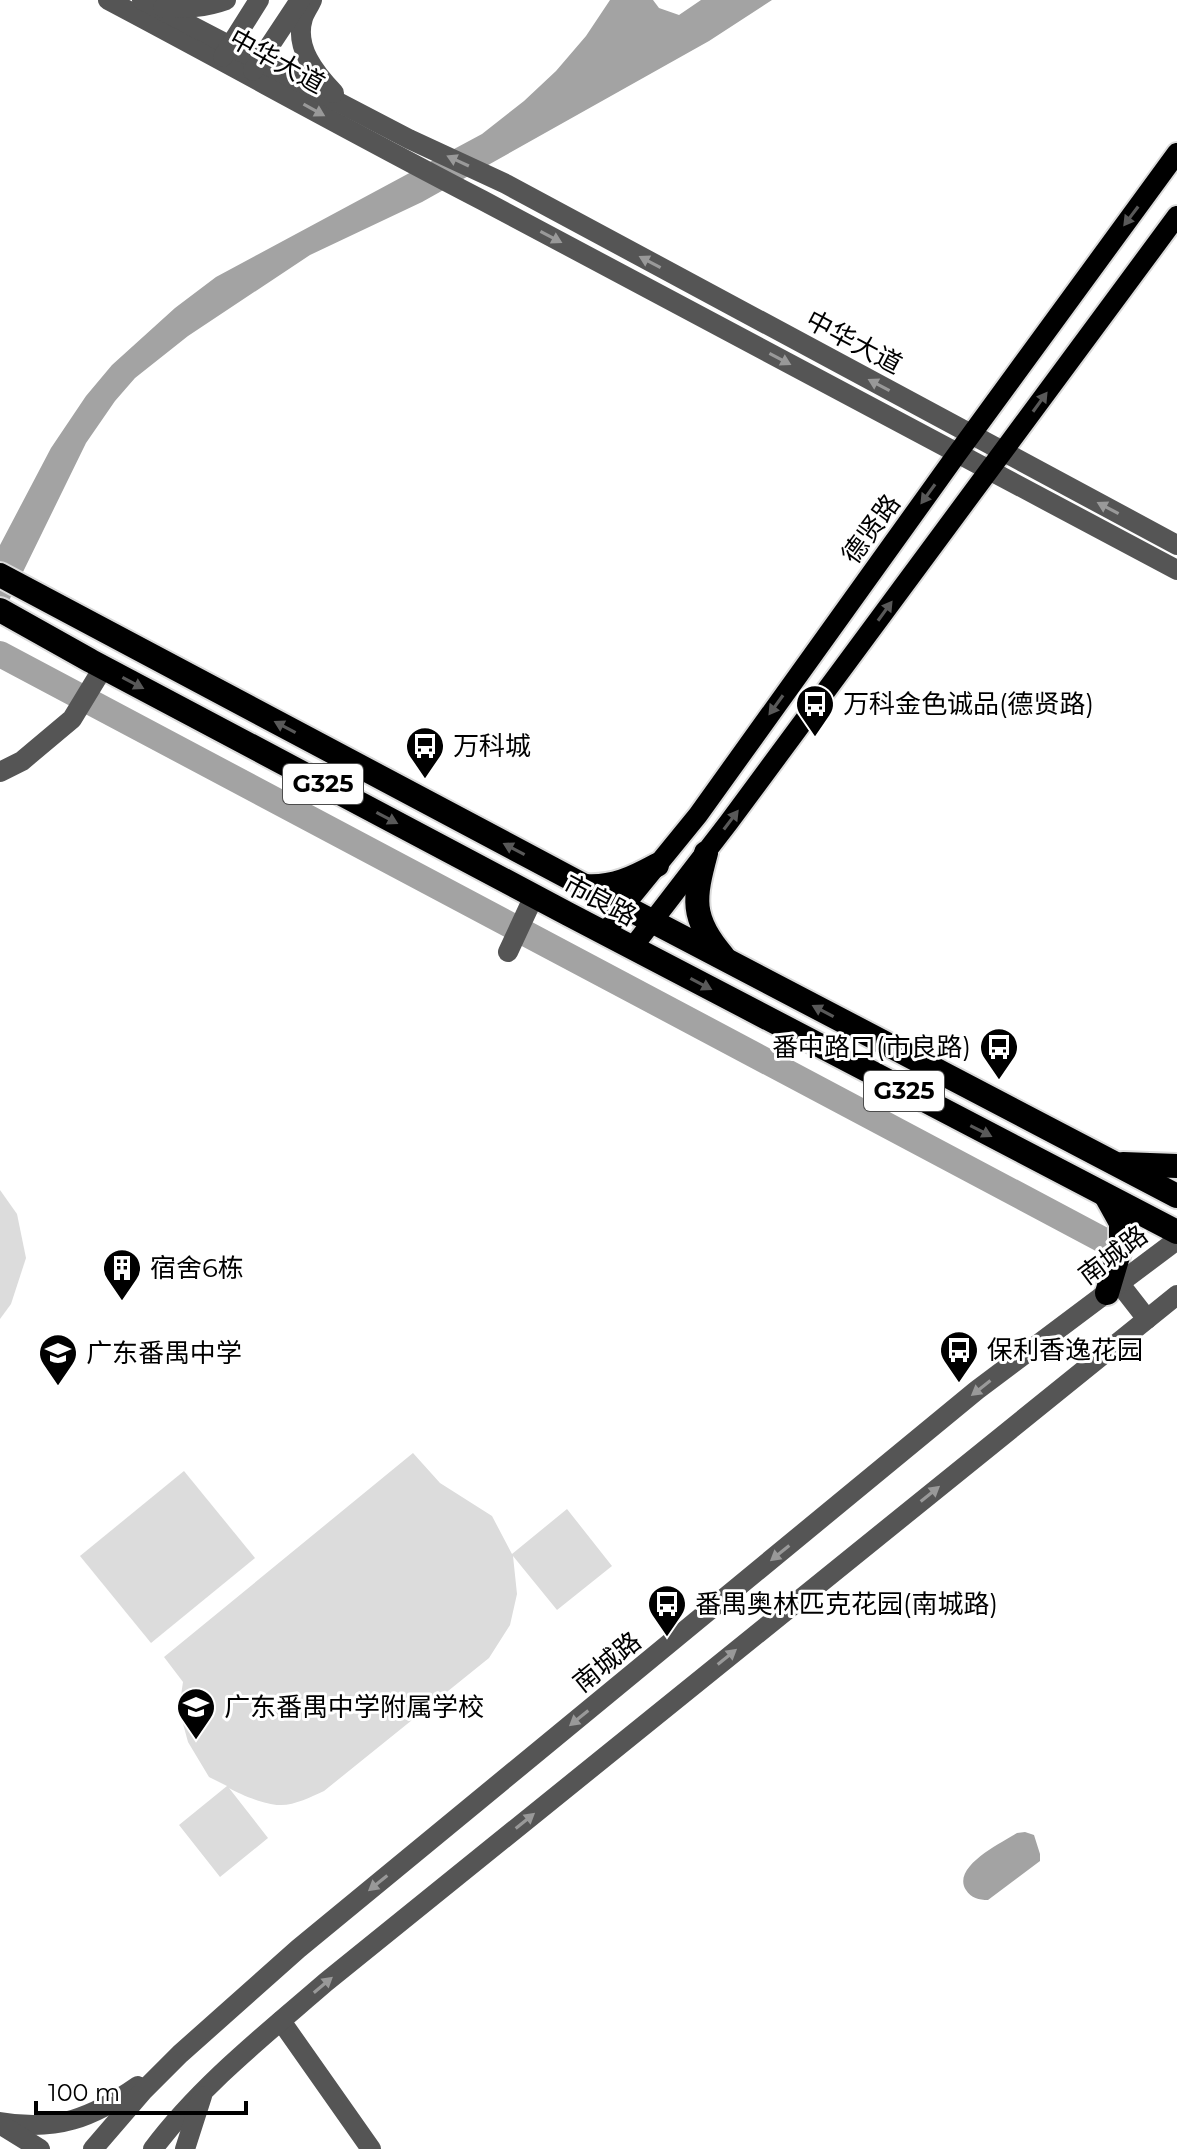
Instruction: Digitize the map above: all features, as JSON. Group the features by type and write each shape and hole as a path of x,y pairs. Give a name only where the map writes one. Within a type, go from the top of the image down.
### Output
{"highway":[{"name":"市良路","path":"0,575 651,922 1177,1196"},
{"name":"市良路","path":"8,614 99,673 531,903 605,934 1177,1232"},
{"path":"706,853 697,885 696,905 708,939 727,961"},
{"path":"583,885 611,886 657,865"},
{"path":"1115,1164 1177,1166"},
{"path":"1106,1196 1121,1223 1121,1246 1113,1288"}],"main road":[{"name":"德贤路","path":"605,934 623,907 698,815 1177,153"},
{"path":"632,948 706,853 1177,216"}],"street":[{"name":"中华大道","path":"108,0 344,105 506,184 1177,545"},
{"path":"150,4 187,9 226,0"},
{"path":"225,53 259,0"},
{"path":"255,68 300,0"},
{"path":"312,0 303,18 301,35 304,49 319,78 344,105"},
{"name":"中华大道","path":"150,4 225,53"},
{"name":"中华大道","path":"255,68 383,149 989,470"},
{"path":"989,470 1177,570"},
{"path":"1046,500 1058,481"},
{"path":"0,772 22,761 72,719 99,673"},
{"path":"508,952 531,903"},
{"name":"南城路","path":"93,2149 143,2091 258,1983 977,1390 1177,1240"},
{"path":"1113,1288 1147,1319"},
{"path":"153,2149 173,2122 203,2093 281,2021 367,1949 1177,1295"},
{"path":"281,2021 371,2149"},
{"path":"0,2123 38,2126 73,2121 114,2103 171,2063"},
{"path":"185,2149 203,2093"},
{"path":"0,2123 40,2149"}],"shaded area":[{"path":"610,0 653,0 659,8 679,15 701,0 772,0 709,41 422,202 310,255 188,336 135,378 86,443 0,619 0,545 51,448 86,396 112,365 175,308 216,277 482,134 556,71 586,36"},
{"path":"0,1190 17,1214 26,1258 11,1304 0,1319"},
{"path":"413,1453 440,1483 492,1516 512,1554 567,1509 612,1566 557,1610 513,1556 517,1594 510,1625 489,1658 324,1791 296,1803 279,1805 229,1788 268,1838 220,1877 179,1825 227,1786 209,1777 188,1742 179,1709 183,1682 164,1657"},
{"path":"184,1471 255,1558 151,1643 80,1556"},
{"path":"1025,1832 1034,1835 1040,1861 988,1900 970,1895 963,1881 971,1864 1000,1843"}],"waterway":[{"path":"0,654 1101,1239"}],"place":[{"name":"万科金色诚品(德贤路)","path":"815,738"},
{"name":"万科城","path":"425,780"},
{"name":"番中路口(市良路)","path":"999,1081"},
{"name":"宿舍6栋","path":"122,1302"},
{"name":"保利香逸花园","path":"959,1384"},
{"name":"广东番禺中学","path":"58,1387"},
{"name":"番禺奥林匹克花园(南城路)","path":"667,1638"},
{"name":"广东番禺中学附属学校","path":"196,1741"}]}
